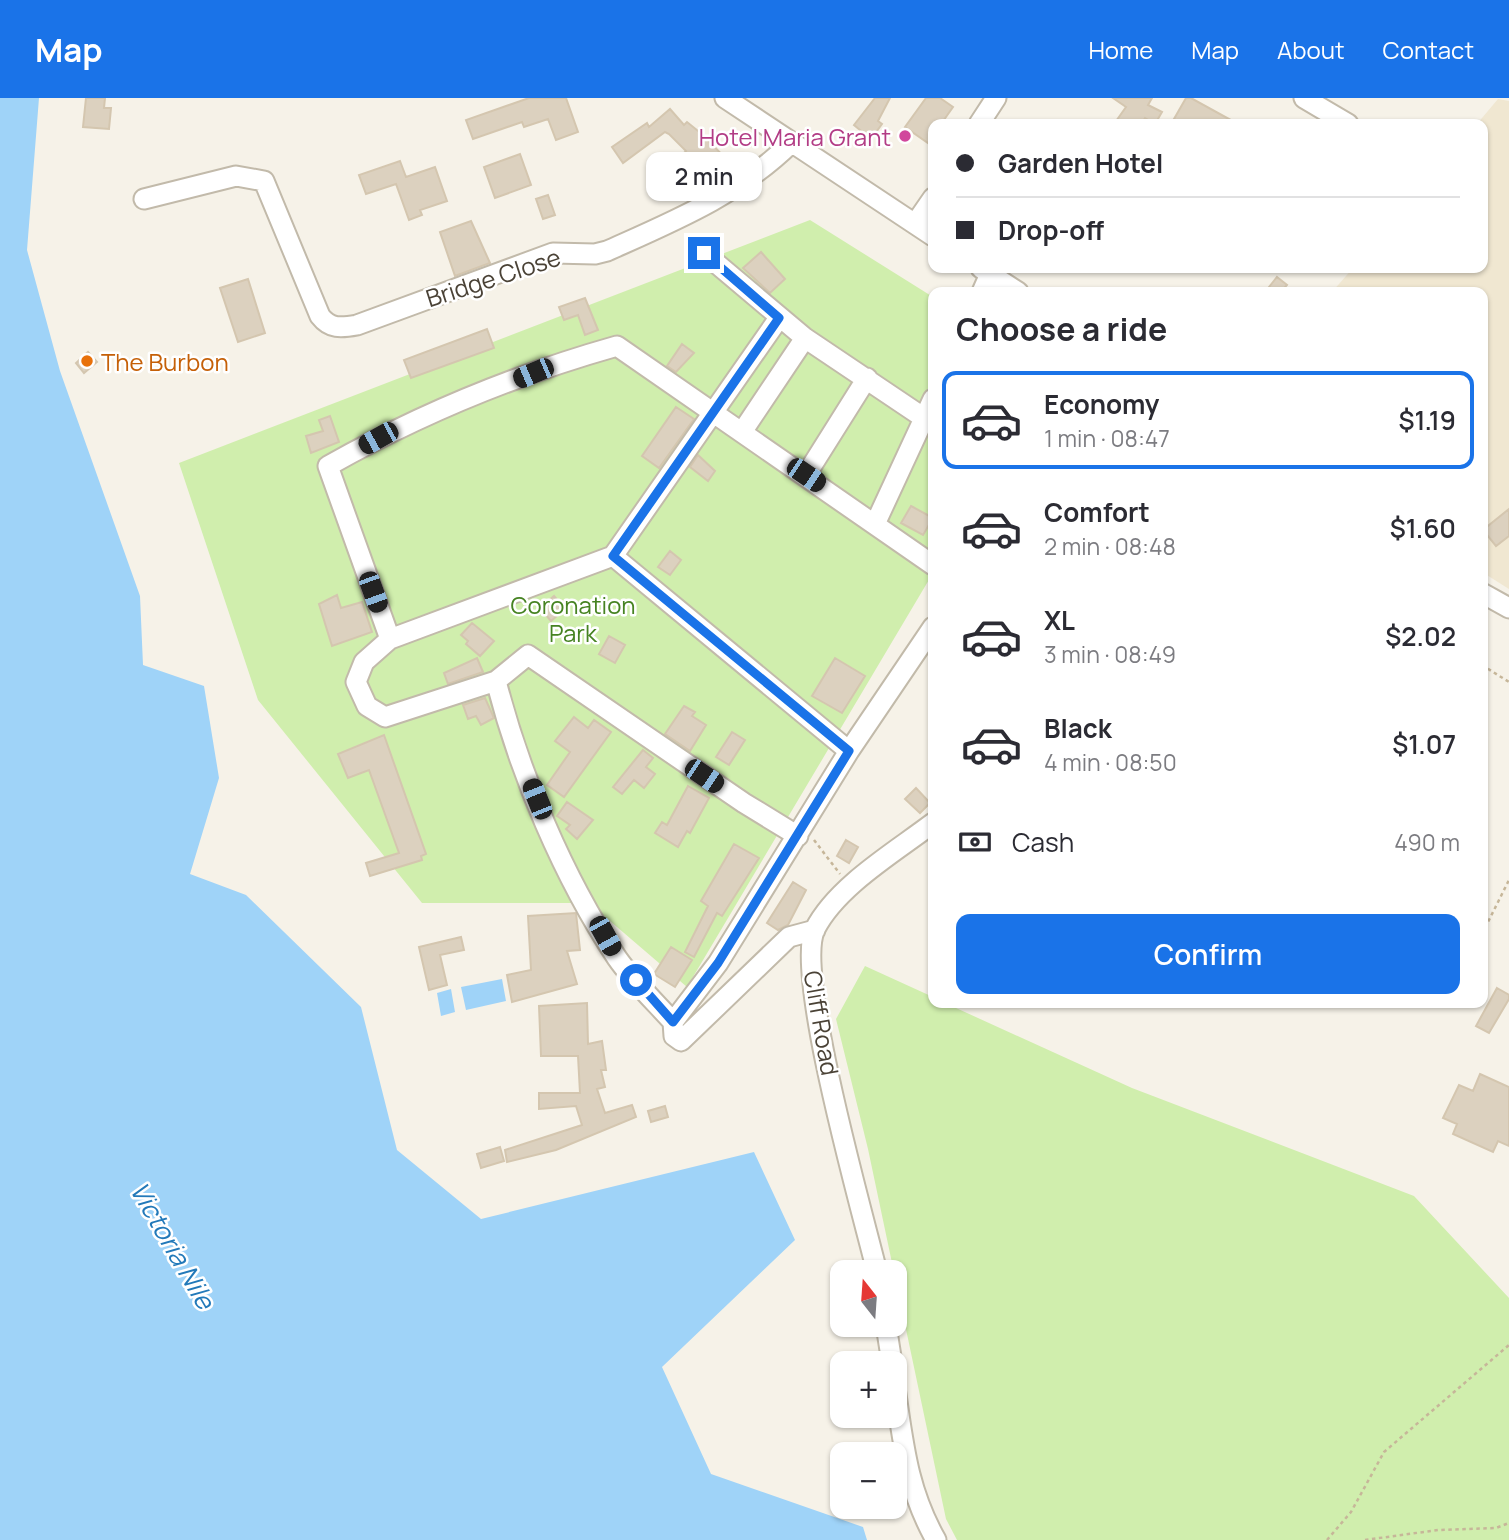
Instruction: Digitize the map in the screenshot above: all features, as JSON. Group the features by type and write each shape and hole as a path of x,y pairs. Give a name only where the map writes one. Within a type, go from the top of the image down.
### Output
{"street":[{"path":"725,98 928,233"},
{"path":"982,119 996,98"},
{"path":"1304,98 1340,119"},
{"name":"Bridge Close","path":"144,199 236,176 264,181 320,316 330,326 338,328 357,324 553,253 595,254 607,251 718,199 754,177 790,143"},
{"path":"915,224 928,205"},
{"path":"704,253 805,338 928,413"},
{"path":"984,278 1006,287"},
{"path":"779,318 613,556 390,639 364,663 356,682 367,706 385,716 496,681 528,656 744,803 801,831"},
{"path":"742,432 805,338"},
{"path":"390,639 328,466 378,438 558,362 617,346 876,522 928,561"},
{"path":"806,475 867,378"},
{"path":"876,522 928,418"},
{"path":"613,556 849,751"},
{"path":"1488,596 1509,608"},
{"path":"673,1022 718,963 849,751 928,634"},
{"path":"496,681 509,729 566,868 618,959 673,1022 674,1036 681,1041 789,937 815,930 850,887 928,827"},
{"name":"Cliff Road","path":"815,930 811,954 815,1010 874,1260"},
{"path":"900,1428 905,1464 914,1493 936,1540"}],"path":[{"path":"1488,669 1509,682"},
{"path":"801,831 850,887"},
{"path":"1488,922 1509,880"},
{"path":"1327,1540 1351,1512 1384,1452 1509,1345"},
{"path":"1365,1540 1438,1530 1496,1528 1509,1523"}],"shaded area":[{"path":"1498,99 1509,101 1509,589 1488,576 1488,287 1336,287 1349,273 1488,273 1488,119 1481,119"}],"green space":[{"name":"Coronation Park","path":"810,220 928,294 928,581 687,987 589,903 422,903 258,700 179,463"},
{"path":"865,966 928,995 928,1008 956,1008 1132,1088 1414,1196 1509,1298 1509,1540 957,1540 946,1519 907,1334 907,1260 891,1260 836,1019"}],"water":[{"name":"Victoria Nile","path":"0,98 39,98 27,250 60,371 140,596 143,665 204,686 219,778 190,874 246,895 361,1007 397,1150 481,1219 754,1152 795,1240 662,1367 711,1474 830,1515 830,1519 840,1519 863,1527 867,1540 0,1540"},
{"path":"502,979 506,1001 466,1010 461,987"},
{"path":"451,989 455,1012 441,1016 437,993"}],"building":[{"path":"86,98 105,98 104,108 111,108 109,129 83,127"},
{"path":"529,98 566,98 578,132 556,140 548,119 524,127 522,122 473,139 466,120"},
{"path":"875,98 890,98 878,121 882,124 871,139 854,125"},
{"path":"926,98 940,98 953,107 945,119 928,119 928,143 905,127"},
{"path":"1113,98 1152,98 1148,105 1162,112 1158,119 1118,119 1126,107"},
{"path":"1186,98 1191,98 1229,119 1174,119"},
{"path":"670,109 684,125 687,122 703,135 731,164 708,187 679,158 686,151 665,132 623,163 612,147 647,123 649,127"},
{"path":"520,154 531,185 495,198 484,167"},
{"path":"400,161 406,177 435,167 447,201 420,210 422,215 409,220 396,184 366,194 359,175"},
{"path":"548,195 555,215 543,219 536,199"},
{"path":"471,221 490,263 455,276 440,232"},
{"path":"761,252 785,279 770,293 743,268"},
{"path":"1277,277 1287,285 1285,287 1269,287"},
{"path":"248,279 265,333 238,342 220,288"},
{"path":"585,298 598,330 585,335 578,315 564,320 559,307"},
{"path":"487,329 494,348 411,378 404,360"},
{"path":"682,344 694,353 676,372 667,366"},
{"path":"88,352 97,362 84,373 76,363"},
{"path":"676,407 694,419 659,468 642,456"},
{"path":"330,416 339,442 311,453 306,436 323,431 319,420"},
{"path":"698,455 715,471 708,481 690,467"},
{"path":"911,506 928,515 928,526 923,535 901,523"},
{"path":"1509,509 1509,536 1496,546 1488,536 1488,526"},
{"path":"670,551 681,560 670,575 658,567"},
{"path":"337,595 341,608 362,602 372,632 332,646 319,604"},
{"path":"554,596 565,609 551,621 540,608"},
{"path":"472,623 494,641 480,656 466,644 468,641 461,635"},
{"path":"609,636 625,645 615,663 599,654"},
{"path":"477,658 483,672 448,684 444,673"},
{"path":"835,658 865,676 842,713 812,696"},
{"path":"485,698 494,718 481,725 476,716 468,719 463,705"},
{"path":"684,706 695,712 692,716 706,725 690,751 665,734"},
{"path":"574,717 588,728 594,720 611,732 564,797 547,785 570,752 555,741"},
{"path":"732,732 745,740 729,765 716,757"},
{"path":"384,735 426,854 421,856 422,860 370,876 366,863 399,853 369,770 348,778 338,754"},
{"path":"643,750 653,758 646,767 655,774 644,788 634,780 622,794 613,787"},
{"path":"688,786 709,798 690,833 687,831 678,847 655,833 662,822 667,825"},
{"path":"916,788 928,801 928,805 920,813 905,799"},
{"path":"567,802 593,820 577,839 566,829 570,825 557,816"},
{"path":"846,840 858,847 849,863 837,856"},
{"path":"734,844 759,858 722,916 717,913 694,957 685,952 708,906 701,901"},
{"path":"793,882 806,890 788,925 778,930 767,923"},
{"path":"576,913 580,950 567,951 577,984 512,1002 507,975 531,970 528,916"},
{"path":"461,937 464,950 440,955 447,985 429,990 419,947"},
{"path":"671,947 692,960 675,987 654,974"},
{"path":"1497,988 1509,995 1489,1033 1476,1026"},
{"path":"587,1003 588,1044 602,1041 606,1070 601,1070 605,1087 597,1089 605,1113 632,1105 636,1117 556,1150 507,1162 505,1150 582,1125 576,1106 539,1109 539,1093 580,1093 578,1056 541,1056 539,1006"},
{"path":"1480,1074 1509,1087 1509,1146 1498,1141 1493,1152 1453,1134 1457,1124 1443,1118 1459,1085 1473,1091"},
{"path":"665,1106 668,1117 651,1122 648,1111"},
{"path":"500,1147 504,1161 481,1168 477,1154"}],"place":[{"name":"Hotel Maria Grant","path":"905,136"},
{"name":"The Burbon","path":"87,361"}],"route":[{"path":"636,980 673,1022 718,963 849,751 613,556 779,318 704,253"}]}
